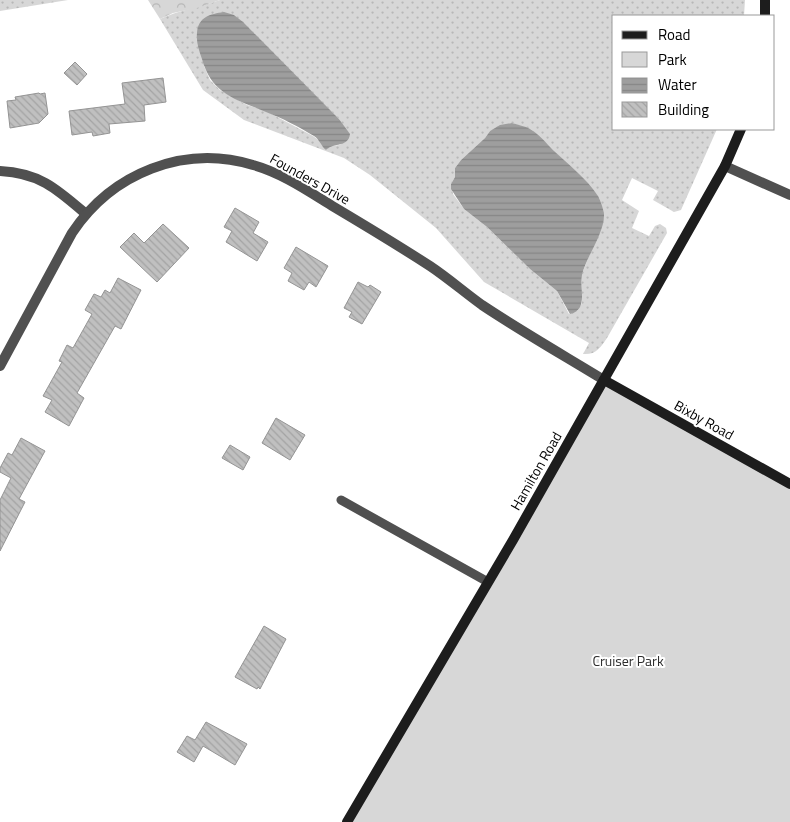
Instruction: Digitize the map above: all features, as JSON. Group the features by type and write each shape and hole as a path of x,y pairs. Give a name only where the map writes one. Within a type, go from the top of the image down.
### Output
{"main road":[{"path":"765,0 765,15"},
{"name":"Hamilton Road","path":"347,822 604,380 725,166 741,130"},
{"name":"Bixby Road","path":"604,380 790,484"}],"street":[{"name":"Founders Drive","path":"0,366 65,244 86,214 114,188 134,175 186,159 220,158 255,165 294,183 432,267 482,304 604,380"},
{"path":"725,166 790,196"},
{"path":"0,171 19,173 44,181 86,214"}],"lane":[{"path":"341,500 488,582"}],"green space":[{"path":"0,0 68,0 0,11"},
{"path":"148,0 220,0 197,8 173,13 160,19"},
{"path":"220,0 745,0 744,15 612,15 612,130 717,130 681,210 674,212 653,200 658,191 632,178 622,200 639,211 632,228 649,236 655,226 660,224 666,228 667,233 607,338 597,350 587,354 583,354 589,343 484,282 436,228 370,175 344,158 244,120 203,90 160,19","holes":["234,15 339,119 349,134 340,145 330,146 326,150 321,142 313,136 266,111 247,105 220,90 210,80 204,66","512,123 532,130 597,195 604,216 581,276 582,303 578,310 569,314 557,291 530,269 487,227 464,209 453,194 451,184 455,177 455,168 490,131"]},
{"name":"Cruiser Park","path":"604,380 790,484 790,822 347,822"}],"water":[{"path":"224,12 234,15 243,22 339,119 350,134 347,141 326,150 316,138 308,133 278,117 235,99 226,94 212,81 206,71 198,46 197,33 202,20 214,14"},
{"path":"512,123 528,128 539,136 588,184 598,196 602,207 604,221 602,229 582,275 581,303 576,312 570,314 557,291 530,269 487,227 464,209 451,189 451,184 455,177 455,168 461,160 490,131 500,125"}],"building":[{"path":"75,62 87,74 77,85 64,73"},
{"path":"163,78 166,102 144,105 145,121 109,124 110,133 93,136 92,132 72,135 69,111 125,104 122,83"},
{"path":"45,93 48,114 39,123 10,128 7,101 16,100 15,97"},
{"path":"235,208 259,222 253,233 268,242 257,261 226,242 232,231 224,227"},
{"path":"163,224 189,248 157,282 120,247 134,233 144,243"},
{"path":"296,247 328,266 316,287 309,282 304,290 288,281 292,273 284,268"},
{"path":"118,278 141,290 121,329 115,326 77,393 84,398 69,426 45,412 52,400 43,396 62,362 59,361 67,345 73,348 92,314 85,310 94,294 101,297 105,290 110,293"},
{"path":"358,282 368,287 370,285 381,292 362,324 349,317 352,312 344,308"},
{"path":"276,418 305,435 290,460 262,443"},
{"path":"21,438 45,451 19,499 25,502 0,551 0,500 11,478 0,472 0,468 8,453 12,455"},
{"path":"230,445 250,457 243,470 222,458"},
{"path":"264,626 286,639 260,689 258,687 257,689 235,677"},
{"path":"206,722 247,744 235,765 203,746 194,762 177,752 187,736 195,740"}]}
